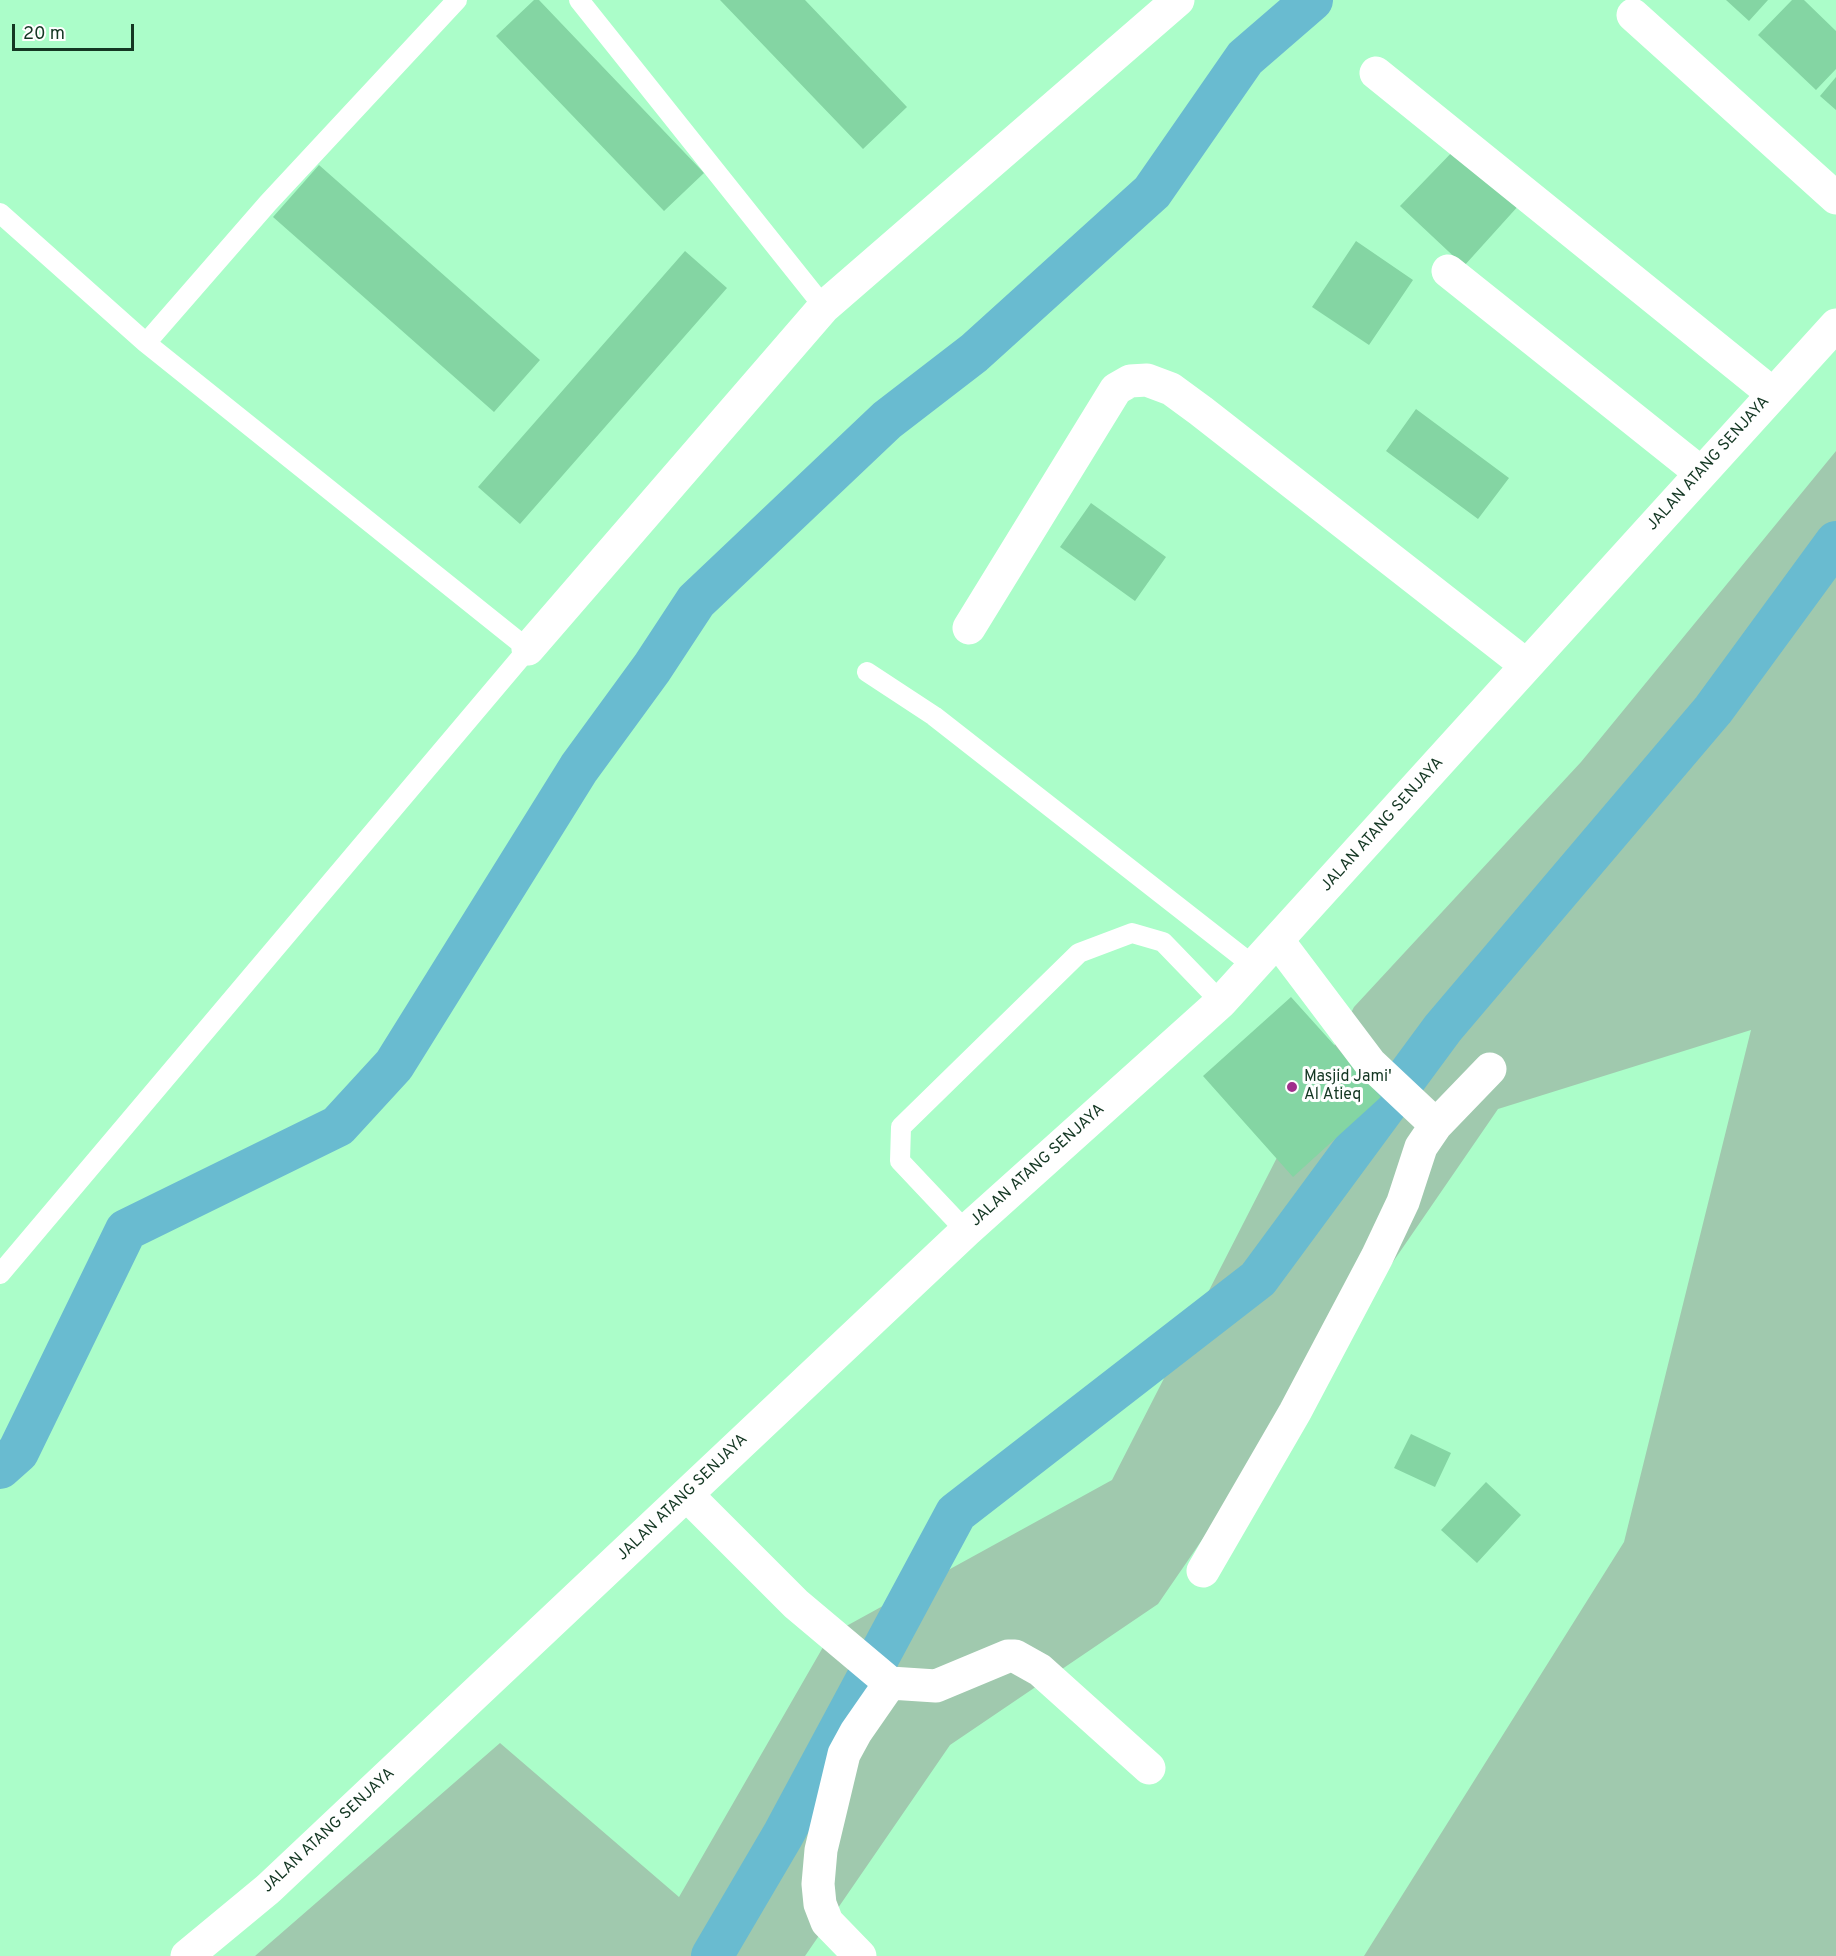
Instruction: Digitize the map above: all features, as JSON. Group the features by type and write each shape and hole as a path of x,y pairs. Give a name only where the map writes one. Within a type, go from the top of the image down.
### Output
{"street":[{"path":"528,649 824,307 1178,0"},
{"path":"1633,15 1836,198"},
{"path":"1376,73 1773,394"},
{"path":"1448,271 1701,473"},
{"name":"JALAN ATANG SENJAYA","path":"187,1956 268,1889 966,1231 1221,1002 1278,942 1526,665 1836,325"},
{"path":"969,628 1116,389 1130,381 1147,380 1171,389 1201,411 1526,665"},
{"path":"1278,942 1370,1063 1427,1118"},
{"path":"1203,1572 1295,1412 1372,1267 1403,1202 1427,1118 1490,1069"},
{"path":"687,1495 796,1604 885,1679 936,1686 1008,1656 1015,1656 1040,1670 1149,1768"},
{"path":"860,1956 827,1922 820,1904 818,1884 821,1850 832,1795 844,1754 885,1679"}],"lane":[{"path":"146,343 268,202 457,0"},
{"path":"579,0 824,307"},
{"path":"0,213 146,343 528,649 0,1274"},
{"path":"867,672 934,716 1255,967"},
{"path":"966,1231 900,1161 901,1126 1079,953 1132,933 1163,942 1221,1002"}],"green space":[{"path":"1836,451 1836,1956 1364,1956 1624,1542 1751,1030 1498,1109 1158,1604 950,1745 805,1956 255,1956 500,1743 679,1897 830,1635 1112,1480 1354,1007 1581,762"}],"building":[{"path":"534,0 539,0 704,173 664,211 496,36"},
{"path":"720,0 805,0 907,107 863,149"},
{"path":"1726,0 1768,0 1749,21"},
{"path":"1792,0 1804,0 1836,31 1836,69 1816,90 1758,35"},
{"path":"1836,77 1836,110 1820,96"},
{"path":"1457,147 1520,204 1464,266 1400,206"},
{"path":"319,165 540,360 494,412 273,217"},
{"path":"1356,241 1413,280 1369,345 1312,307"},
{"path":"685,251 727,288 520,524 478,487"},
{"path":"1416,409 1509,478 1478,519 1386,451"},
{"path":"1091,503 1166,557 1135,601 1060,547"},
{"name":"Masjid Jami' Al Atieq","path":"1291,997 1381,1097 1293,1177 1203,1076"},
{"path":"1411,1434 1451,1453 1435,1487 1394,1468"},
{"path":"1486,1482 1521,1515 1477,1563 1441,1530"}],"waterway":[{"path":"0,1468 18,1452 126,1230 338,1126 394,1065 579,768 652,668 696,601 887,420 974,353 1152,192 1245,58 1312,0"},
{"path":"712,1956 783,1835 956,1513 1258,1279 1443,1028 1713,710 1836,542"}],"place":[{"name":"Masjid Jami' Al Atieq","path":"1292,1087"}]}
